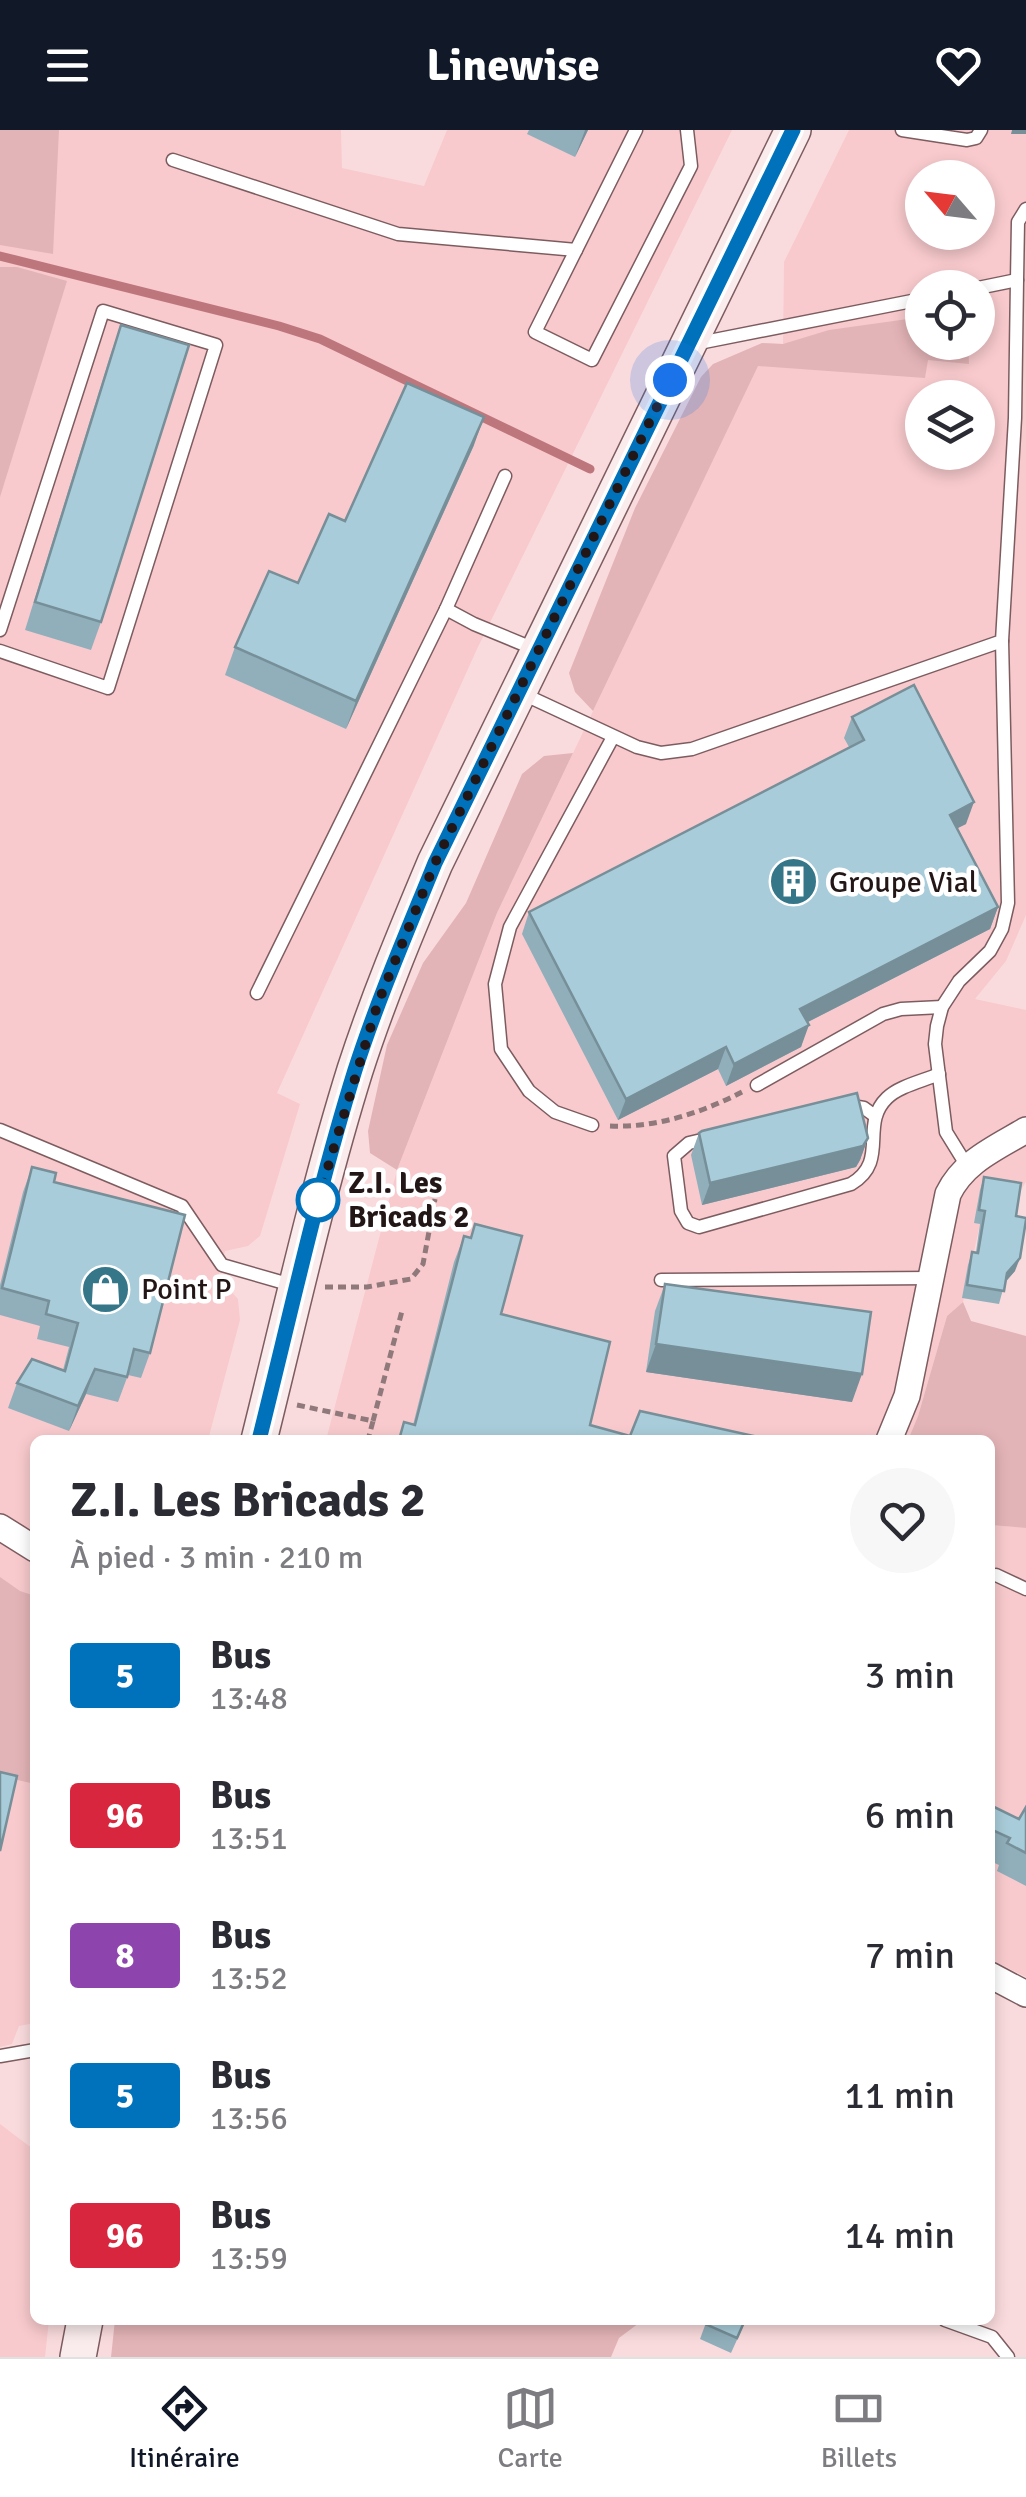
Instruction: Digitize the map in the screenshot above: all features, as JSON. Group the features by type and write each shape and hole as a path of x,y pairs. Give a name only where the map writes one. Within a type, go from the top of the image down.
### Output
{"main road":[{"path":"260,1435 356,1069 390,970 435,863 793,130"}],"street":[{"path":"892,1435 907,1396 948,1194 967,1166 1026,1130"},
{"path":"0,1527 30,1546"},
{"path":"995,1978 1026,1994"}],"lane":[{"path":"636,130 535,332 592,360 691,166 688,130"},
{"path":"902,130 967,140 976,138 980,130"},
{"path":"173,160 398,234 576,250"},
{"path":"967,1166 946,1132 935,1044 942,1008 959,981 990,951 1002,928 1008,903 1002,642 1021,375 1016,280 1018,222 1026,209"},
{"path":"995,284 1016,280"},
{"path":"687,346 905,302"},
{"path":"0,630 102,311 216,344 108,688 0,652"},
{"path":"258,994 446,609 505,476"},
{"path":"446,609 539,652"},
{"path":"519,692 612,737 661,753 692,749 1002,642"},
{"path":"592,1125 555,1112 529,1091 501,1049 495,984 510,927 612,737"},
{"path":"757,1085 883,1014 901,1009 942,1008"},
{"path":"725,1134 689,1143 674,1156 681,1211 688,1223 700,1227 851,1184 864,1176 872,1162 875,1116 884,1101 939,1074"},
{"path":"833,1108 851,1104 875,1116"},
{"path":"0,1130 182,1206 222,1265 297,1287"},
{"path":"661,1280 932,1278"},
{"path":"996,1575 1026,1589"},
{"path":"0,2056 30,2051"},
{"path":"959,2325 992,2337 1008,2357"}],"path":[{"path":"592,1125 641,1127 714,1106 757,1085"},
{"path":"297,1287 367,1288 411,1279 423,1264 435,1199"},
{"path":"369,1435 402,1311"},
{"path":"269,1400 373,1422"}],"shaded area":[{"path":"0,130 341,130 342,168 424,186 447,130 732,130 477,649 277,1093 300,1104 260,1236 248,1246 225,1251 218,1277 238,1299 240,1320 209,1435 30,1435 30,2024 19,2026 12,2044 0,2047"},
{"path":"0,130 59,130 53,254 0,245"},
{"path":"849,130 1026,130 1026,915 1006,961 975,999 1026,1010 1026,1182 1017,1196 974,1222 980,1224 963,1302 947,1316 910,1435 327,1435 397,1170 497,913 760,360 762,343 783,344 784,262"},
{"path":"0,267 17,267 67,281 0,497"},
{"path":"905,319 905,360 928,360 925,378 758,366 593,711 575,692 569,673 635,508 701,377 713,364 762,343 783,344 829,330"},
{"path":"928,360 969,360 969,364"},
{"path":"573,753 497,913 397,1170 370,1153 368,1131 387,1045 423,963 466,903 522,774 544,756"},
{"path":"963,1302 971,1321 1026,1336 1026,1528 995,1525 995,1435 910,1435 947,1316"},
{"path":"995,1525 1026,1528 1026,1977 995,1962"},
{"path":"0,1577 30,1594 30,1783 0,1776"},
{"path":"0,2124 30,2146 30,2325 48,2325 45,2357 0,2357"},
{"path":"114,2325 636,2325 619,2338 611,2357 111,2357"}],"building":[{"path":"121,325 189,345 101,622 35,602"},
{"path":"407,383 484,417 356,701 235,647 269,571 298,583 329,514 345,521"},
{"name":"Groupe Vial","path":"914,685 974,802 950,815 998,907 800,1009 809,1025 734,1064 726,1047 626,1099 529,912 864,740 852,717"},
{"path":"857,1093 868,1138 863,1146 710,1183 699,1133 702,1131"},
{"path":"32,1167 56,1173 54,1182 185,1215 150,1353 134,1349 127,1377 95,1369 78,1406 17,1383 32,1359 65,1371 78,1323 46,1314 49,1301 2,1288"},
{"path":"984,1177 1021,1183 1016,1216 1026,1220 1020,1258 1007,1273 1004,1291 967,1285 972,1252 978,1253 985,1211 979,1210"},
{"path":"475,1224 522,1236 501,1314 610,1342 590,1425 626,1435 400,1435 404,1422 415,1425 464,1236 471,1238"},
{"path":"665,1284 871,1312 862,1374 656,1344"},
{"path":"640,1411 749,1435 630,1435"},
{"path":"0,1772 17,1776 0,1851"},
{"path":"995,1807 1019,1819 1026,1807 1026,1853 1007,1843 1010,1838 995,1831"},
{"path":"707,2325 743,2325 737,2338"}],"waterway":[{"path":"0,256 320,339 590,469"}],"bus line":[{"name":"5","path":"260,1435 321,1190 390,970 435,863 793,130"}],"place":[{"name":"Groupe Vial","path":"794,882"},
{"name":"Z.I. Les Bricads 2","path":"318,1200"},
{"name":"Point P","path":"106,1289"}],"route":[{"path":"318,1200 378,1003 435,863 670,380"}]}
